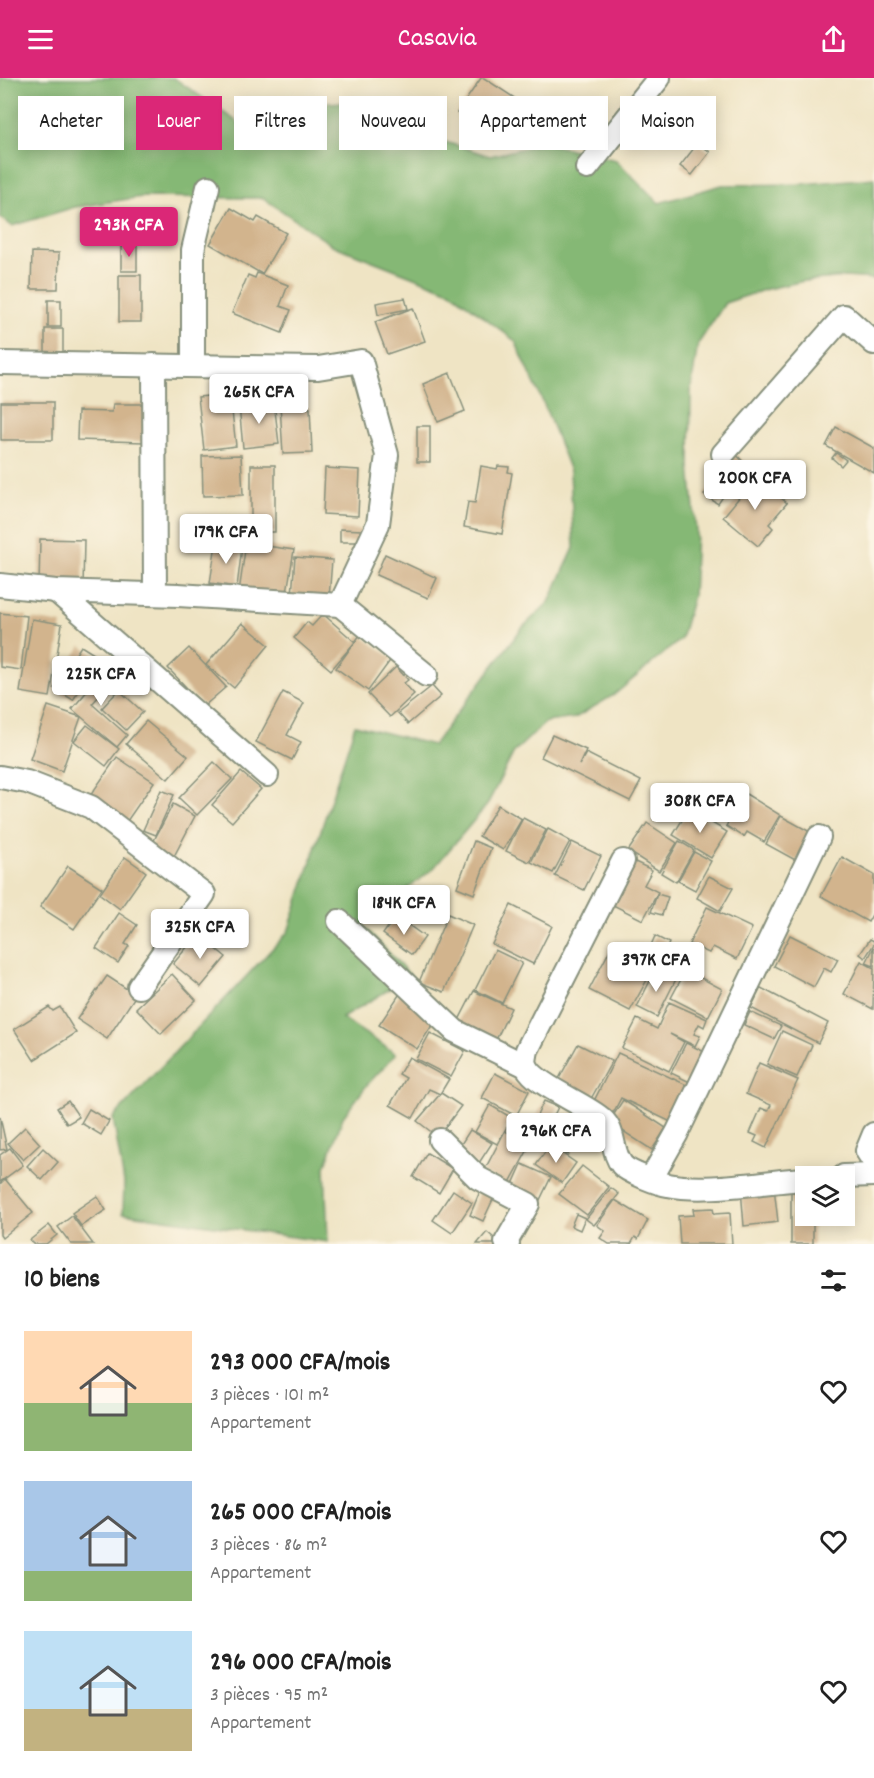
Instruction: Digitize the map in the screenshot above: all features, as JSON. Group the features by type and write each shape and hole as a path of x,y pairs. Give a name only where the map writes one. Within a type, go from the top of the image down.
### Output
{"street":[{"path":"587,168 660,78"},
{"path":"193,365 193,250 208,187"},
{"path":"723,454 844,316 874,343"},
{"path":"0,363 318,368 361,361 387,455 378,524 340,605"},
{"path":"154,365 155,594"},
{"path":"0,585 56,591 155,594 340,605 426,675"},
{"path":"56,591 267,775"},
{"path":"0,777 27,782 91,807 204,894 139,987"},
{"path":"651,1179 677,1133 819,837"},
{"path":"526,1065 527,1050 623,861"},
{"path":"339,921 455,1031 526,1065 536,1077 601,1118 610,1130 622,1165 628,1169 665,1185 696,1188 795,1180"},
{"path":"874,1134 867,1151 874,1162"},
{"path":"440,1140 478,1178 528,1204 506,1242 508,1244"},
{"path":"855,1176 874,1175"}],"green space":[{"path":"0,78 174,78 200,96 136,96 136,150 222,150 222,111 234,120 234,150 327,150 327,103 339,102 339,150 447,150 447,142 459,146 459,150 471,150 490,156 515,150 574,150 616,160 659,203 722,185 802,184 874,178 874,279 845,277 804,281 767,289 725,303 698,344 691,388 690,466 696,531 693,596 681,639 614,695 575,718 546,722 514,752 487,805 433,869 362,924 411,976 342,1018 396,1054 367,1085 343,1117 325,1167 328,1242 123,1213 124,1182 113,1118 288,932 355,725 433,745 522,628 549,602 574,548 570,471 543,402 515,341 450,291 332,245 263,198 142,197 75,207 12,226 0,217"}],"building":[{"path":"481,78 484,78 511,96 469,96"},
{"path":"693,150 710,152 692,175 680,166"},
{"path":"231,208 255,222 258,217 286,233 262,274 210,244"},
{"path":"121,246 137,246 137,271 121,271"},
{"path":"32,252 59,253 58,289 31,289"},
{"path":"257,273 288,285 280,306 291,310 282,333 232,313 248,275 255,278"},
{"path":"119,275 141,275 141,322 119,322"},
{"path":"405,298 408,309 378,315 376,303"},
{"path":"48,300 61,300 61,327 48,327"},
{"path":"413,308 425,341 387,354 375,322"},
{"path":"45,329 63,329 63,358 45,358"},
{"path":"450,373 465,411 438,422 423,384"},
{"path":"230,394 236,446 204,450 198,397"},
{"path":"1,402 53,402 53,440 1,440"},
{"path":"274,402 279,444 243,448 239,405"},
{"path":"113,404 145,404 144,442 77,440 78,411 112,412"},
{"path":"293,404 294,409 310,408 312,453 283,454 280,405"},
{"path":"417,426 430,426 430,462 417,462"},
{"path":"836,427 874,448 874,473 826,446"},
{"path":"731,449 752,471 739,483 718,461"},
{"path":"836,453 846,460 841,466 832,458"},
{"path":"241,455 243,495 203,496 202,456"},
{"path":"251,465 275,465 275,532 251,532"},
{"path":"481,466 497,469 498,466 509,467 508,472 512,473 502,534 464,527 468,502 475,503"},
{"path":"325,468 360,470 358,516 323,514"},
{"path":"756,477 787,503 769,524 773,528 758,546 723,517"},
{"path":"715,480 728,489 718,504 704,495"},
{"path":"340,529 362,530 362,542 340,542"},
{"path":"40,539 84,540 83,588 39,587"},
{"path":"246,543 294,550 286,598 239,592"},
{"path":"216,544 242,547 237,587 210,583"},
{"path":"385,554 437,578 428,598 376,575"},
{"path":"295,557 332,560 329,598 292,595"},
{"path":"0,613 27,616 21,670 0,667"},
{"path":"323,614 355,642 331,670 294,638 307,622 312,626"},
{"path":"32,619 62,624 50,697 20,692"},
{"path":"242,623 269,645 234,688 206,665"},
{"path":"360,635 392,658 368,691 336,668"},
{"path":"81,646 105,661 86,691 81,688 73,700 54,688"},
{"path":"189,648 226,687 204,706 168,668"},
{"path":"112,662 122,670 92,704 127,735 117,747 72,709"},
{"path":"396,667 408,680 404,683 414,694 390,717 368,694"},
{"path":"432,686 441,696 408,724 398,713"},
{"path":"119,690 143,712 126,730 102,708"},
{"path":"283,692 304,703 287,735 301,742 292,760 256,742"},
{"path":"48,706 81,717 62,771 30,759"},
{"path":"146,721 188,756 168,779 126,744"},
{"path":"87,725 119,749 106,766 74,741"},
{"path":"552,735 586,750 579,765 586,753 641,781 630,801 541,757"},
{"path":"117,757 154,782 127,821 90,796"},
{"path":"214,762 232,779 197,815 179,798"},
{"path":"241,772 261,789 232,822 212,805"},
{"path":"161,790 174,795 156,835 143,830"},
{"path":"746,794 780,815 764,842 747,832 744,837 726,826"},
{"path":"173,804 195,816 171,862 149,850"},
{"path":"498,805 522,819 503,850 479,836"},
{"path":"689,809 727,832 711,858 673,835"},
{"path":"781,816 812,833 797,861 766,844"},
{"path":"523,818 546,830 529,862 506,851"},
{"path":"647,823 677,843 659,871 628,851"},
{"path":"548,829 570,841 553,873 531,862"},
{"path":"474,841 491,848 474,894 457,887"},
{"path":"679,841 694,850 676,882 661,873"},
{"path":"572,842 601,856 584,890 555,876"},
{"path":"694,852 711,861 695,890 678,881"},
{"path":"125,857 146,872 120,909 100,894"},
{"path":"842,857 874,875 874,911 868,922 821,896"},
{"path":"631,860 652,870 644,885 658,892 643,920 609,903"},
{"path":"68,866 102,888 74,929 40,907"},
{"path":"709,876 733,888 720,911 697,898"},
{"path":"657,894 668,897 662,915 651,912"},
{"path":"511,905 552,926 533,964 492,944"},
{"path":"707,907 752,928 737,959 713,947 709,953 689,944"},
{"path":"119,913 137,925 125,944 129,946 118,963 96,948"},
{"path":"448,914 473,925 444,992 419,982"},
{"path":"396,916 425,937 412,955 383,934"},
{"path":"198,934 226,957 201,987 173,964"},
{"path":"790,935 838,959 831,972 824,968 814,987 774,966"},
{"path":"655,936 669,943 659,965 645,959"},
{"path":"870,939 874,941 874,944 865,958 860,954"},
{"path":"613,944 655,965 630,1011 589,990"},
{"path":"874,947 874,966 866,963"},
{"path":"495,950 522,963 502,1003 475,990"},
{"path":"861,961 874,968 873,1009 844,994"},
{"path":"656,969 676,979 657,1017 637,1007"},
{"path":"686,970 722,989 708,1017 671,998"},
{"path":"172,974 196,1000 161,1034 136,1008"},
{"path":"107,976 136,995 107,1039 77,1019"},
{"path":"761,988 828,1023 818,1043 751,1008"},
{"path":"474,991 511,1008 495,1042 457,1024"},
{"path":"401,992 438,1016 417,1049 379,1025"},
{"path":"669,1002 707,1019 704,1027 699,1024 694,1034 700,1036 695,1046 670,1034 684,1042 669,1071 622,1048 637,1019 657,1029"},
{"path":"49,1007 53,1011 60,1007 76,1033 34,1060 14,1029"},
{"path":"750,1012 781,1026 774,1039 744,1025"},
{"path":"782,1031 812,1045 797,1077 767,1064"},
{"path":"430,1033 465,1051 451,1077 416,1059"},
{"path":"686,1043 713,1056 698,1086 671,1073"},
{"path":"578,1044 612,1061 588,1104 555,1086"},
{"path":"618,1053 689,1086 671,1122 621,1098 611,1117 591,1107"},
{"path":"409,1057 449,1079 440,1094 429,1089 413,1118 390,1105 406,1078 399,1074"},
{"path":"759,1063 798,1080 766,1148 754,1142 757,1136 750,1133 761,1108 768,1111 771,1105 746,1094"},
{"path":"495,1073 529,1091 516,1116 482,1098"},
{"path":"441,1093 461,1106 438,1137 417,1121"},
{"path":"623,1100 666,1128 652,1150 609,1122"},
{"path":"68,1101 79,1117 67,1124 57,1108"},
{"path":"544,1101 558,1107 544,1136 530,1130"},
{"path":"490,1105 512,1118 497,1144 475,1132"},
{"path":"89,1109 109,1121 101,1135 81,1123"},
{"path":"560,1115 584,1129 568,1155 544,1140"},
{"path":"0,1117 7,1149 0,1150"},
{"path":"25,1127 40,1144 23,1160 8,1143"},
{"path":"470,1130 492,1143 477,1166 456,1152"},
{"path":"505,1131 531,1144 508,1186 483,1173"},
{"path":"550,1145 576,1163 562,1183 536,1165"},
{"path":"10,1148 23,1165 0,1182 0,1155"},
{"path":"43,1148 58,1162 42,1180 27,1166"},
{"path":"427,1153 453,1169 439,1193 413,1177"},
{"path":"522,1164 551,1177 537,1206 509,1193"},
{"path":"582,1166 609,1187 587,1215 559,1194"},
{"path":"5,1179 33,1213 2,1238 0,1235 0,1184"},
{"path":"774,1187 778,1222 744,1226 741,1189"},
{"path":"611,1188 619,1194 594,1225 586,1219"},
{"path":"481,1189 495,1195 483,1221 470,1215"},
{"path":"453,1190 472,1203 452,1233 433,1220"},
{"path":"791,1191 795,1191 795,1226 813,1226 813,1244 791,1244"},
{"path":"97,1196 106,1210 81,1226 72,1213"},
{"path":"615,1200 648,1220 638,1239 635,1237 631,1244 609,1244 600,1238 605,1231 597,1225"},
{"path":"713,1208 714,1214 730,1213 732,1244 680,1244 678,1216 694,1215 693,1209"},
{"path":"576,1214 585,1218 580,1230 571,1226"},
{"path":"72,1216 93,1244 71,1244 58,1227"},
{"path":"49,1225 57,1235 46,1244 34,1244 30,1240"},
{"path":"487,1232 501,1244 477,1244"}]}
